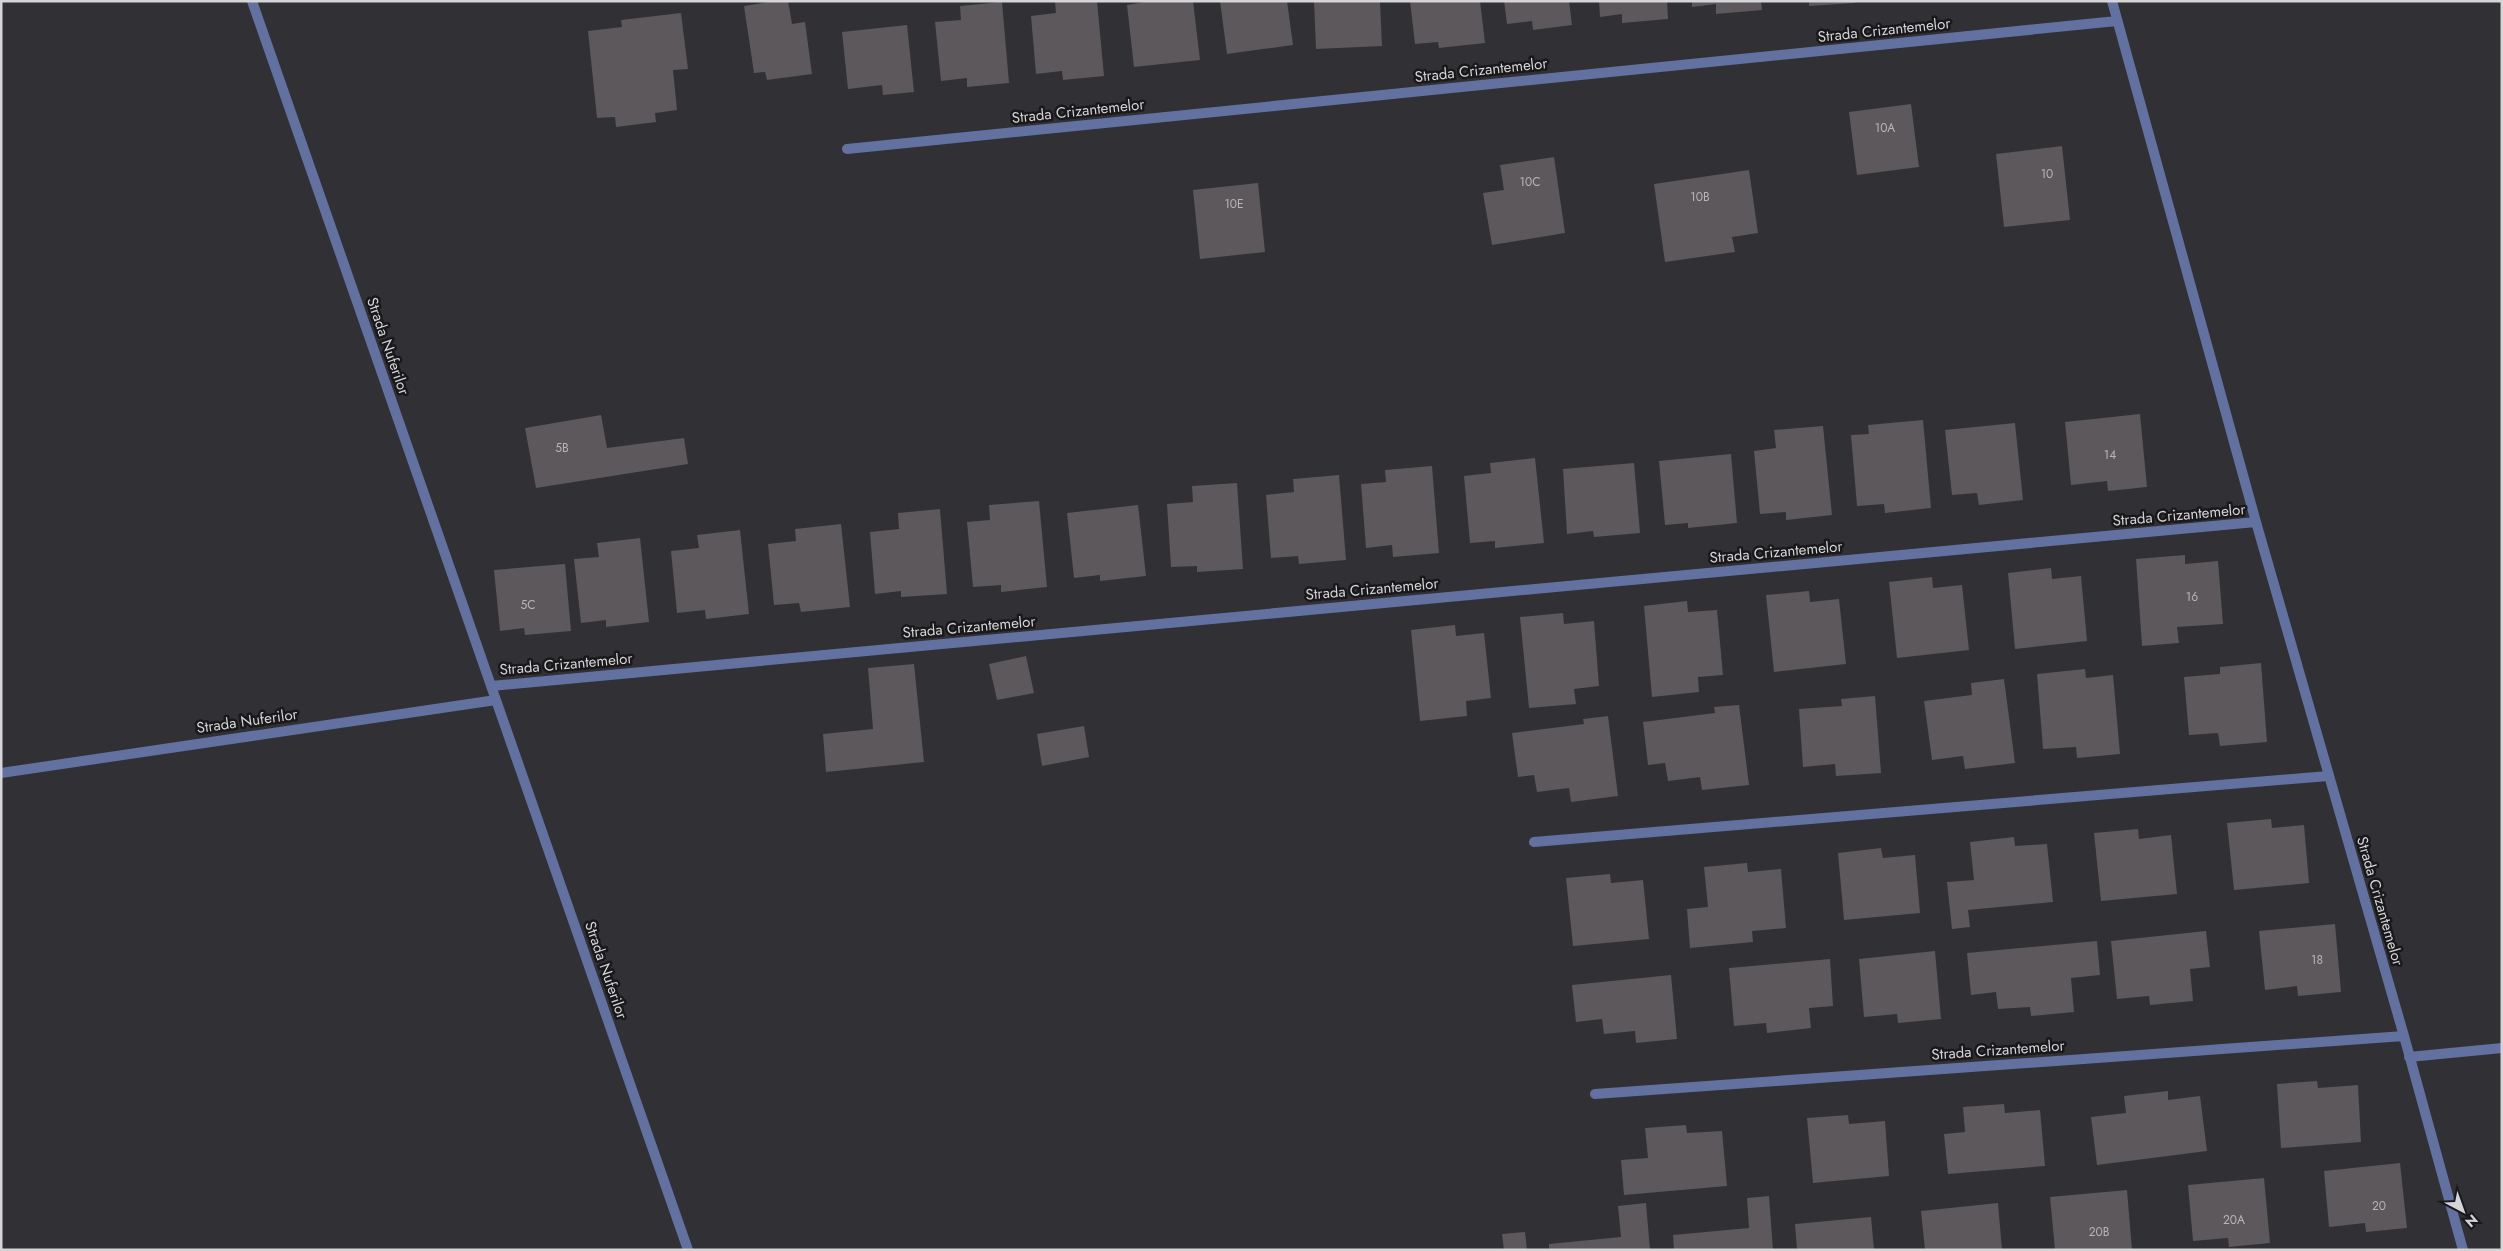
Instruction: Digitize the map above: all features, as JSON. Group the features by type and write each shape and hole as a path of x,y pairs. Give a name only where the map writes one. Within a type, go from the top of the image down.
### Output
{"street":[{"name":"Strada Nuferilor","path":"252,1 688,1250"},
{"name":"Strada Crizantemelor","path":"2112,1 2256,522 2404,1036 2462,1250"},
{"name":"Strada Crizantemelor","path":"847,149 2118,21"},
{"name":"Strada Crizantemelor","path":"491,686 2256,522"},
{"name":"Strada Nuferilor","path":"1,772 496,700"},
{"path":"1534,842 2328,776"},
{"name":"Strada Crizantemelor","path":"1594,1094 2404,1036"},
{"path":"2409,1057 2502,1048"}],"building":[{"path":"788,1 792,24 805,22 812,74 767,80 765,72 754,73 744,6"},
{"path":"1055,1 1097,1 1104,76 1063,80 1062,71 1036,74 1031,16 1056,13"},
{"path":"1150,1 1193,1 1200,60 1134,67 1127,5"},
{"path":"1220,1 1287,1 1293,45 1227,54"},
{"path":"1314,1 1380,1 1382,46 1316,49"},
{"path":"1410,1 1480,1 1485,43 1439,48 1438,42 1415,44"},
{"path":"1504,1 1569,1 1572,25 1533,30 1532,21 1507,24"},
{"path":"1599,1 1667,1 1668,19 1622,23 1622,14 1600,17"},
{"path":"1692,1 1761,1 1762,10 1716,14 1716,4 1692,7"},
{"path":"1809,1 1855,1 1855,3 1809,6"},
{"path":"1002,2 1009,83 967,87 967,78 941,81 935,22 961,20 960,6"},
{"path":"681,13 688,69 673,70 677,110 655,113 656,122 616,127 615,117 597,118 588,31 622,27 621,20"},
{"path":"907,25 914,92 883,95 882,85 848,89 842,32"},
{"path":"1911,104 1919,167 1857,175 1849,112"},
{"path":"2062,146 2070,220 2004,227 1996,154"},
{"path":"1554,157 1565,233 1492,245 1483,193 1504,190 1500,165"},
{"path":"1749,170 1758,233 1732,237 1735,252 1665,262 1654,184"},
{"path":"1258,183 1265,252 1200,259 1193,190"},
{"path":"2140,414 2147,487 2108,491 2107,481 2071,485 2065,422"},
{"path":"601,415 607,448 684,438 688,464 536,488 525,428"},
{"path":"1923,420 1931,508 1885,513 1884,504 1857,506 1851,435 1869,434 1868,425"},
{"path":"2015,423 2023,500 1979,505 1977,493 1952,495 1945,430"},
{"path":"1823,426 1832,515 1786,520 1786,512 1760,514 1754,451 1776,448 1774,430"},
{"path":"1731,454 1737,523 1688,528 1688,523 1665,525 1659,461"},
{"path":"1535,458 1544,543 1495,548 1495,541 1470,543 1464,476 1491,473 1490,463"},
{"path":"1634,463 1640,533 1594,537 1593,531 1567,534 1563,469"},
{"path":"1432,466 1439,553 1393,557 1392,545 1366,548 1361,484 1386,482 1385,470"},
{"path":"1339,475 1346,560 1299,564 1298,556 1271,558 1266,495 1294,492 1293,479"},
{"path":"1237,483 1243,569 1197,572 1197,566 1171,567 1167,504 1193,502 1192,486"},
{"path":"1039,501 1047,587 1001,592 1001,585 973,587 967,522 990,520 989,505"},
{"path":"1138,505 1146,576 1100,581 1100,575 1074,578 1067,513"},
{"path":"940,509 947,594 901,597 901,591 875,594 870,532 899,529 898,513"},
{"path":"841,524 850,607 801,612 799,603 774,605 768,544 796,541 795,529"},
{"path":"740,530 749,614 706,619 705,610 677,613 671,551 699,548 697,535"},
{"path":"640,538 649,622 606,627 606,620 581,623 574,559 599,557 597,543"},
{"path":"2185,555 2185,564 2218,561 2223,624 2177,627 2179,643 2142,646 2136,559"},
{"path":"565,564 571,631 525,635 524,628 500,631 494,570"},
{"path":"2051,568 2052,579 2081,576 2087,641 2015,649 2008,573"},
{"path":"1932,577 1933,588 1962,585 1969,650 1897,658 1889,582"},
{"path":"1809,591 1810,602 1839,599 1846,664 1774,672 1766,595"},
{"path":"1687,601 1688,612 1717,610 1723,675 1698,677 1699,692 1652,697 1644,606"},
{"path":"1563,613 1564,624 1594,621 1599,686 1574,689 1576,704 1529,708 1520,617"},
{"path":"1455,625 1456,636 1484,633 1491,698 1466,701 1467,716 1420,721 1411,630"},
{"path":"1026,656 1034,693 997,700 989,664"},
{"path":"2261,663 2267,742 2220,746 2218,733 2189,735 2184,677 2220,674 2220,667"},
{"path":"914,664 924,762 826,772 823,734 873,729 868,668"},
{"path":"2085,669 2086,678 2113,675 2120,754 2077,758 2076,747 2043,749 2037,674"},
{"path":"2004,679 2015,763 1965,769 1963,756 1932,760 1924,701 1972,695 1971,683"},
{"path":"1875,696 1881,773 1836,776 1835,764 1803,767 1799,709 1842,706 1841,699"},
{"path":"1739,705 1749,785 1702,790 1700,777 1668,781 1665,763 1648,765 1643,722 1715,713 1714,707"},
{"path":"1608,716 1618,796 1571,802 1569,788 1537,792 1534,775 1518,777 1512,733 1584,724 1583,719"},
{"path":"1084,726 1089,757 1042,766 1037,734"},
{"path":"2271,819 2272,828 2304,825 2309,883 2234,890 2227,823"},
{"path":"2138,829 2139,839 2171,835 2177,894 2101,901 2094,833"},
{"path":"2014,837 2015,846 2047,844 2053,902 1968,910 1970,927 1952,929 1947,882 1974,880 1970,842"},
{"path":"1881,848 1883,858 1915,855 1920,913 1844,920 1838,853"},
{"path":"1747,863 1748,872 1781,869 1786,928 1752,931 1753,942 1690,948 1687,909 1708,907 1704,867"},
{"path":"1610,874 1611,883 1643,880 1649,939 1573,946 1566,878"},
{"path":"2335,924 2341,992 2298,996 2297,986 2265,990 2259,931"},
{"path":"2206,931 2210,967 2190,969 2193,1001 2150,1005 2149,996 2117,999 2111,941"},
{"path":"2097,941 2100,975 2071,978 2074,1012 2031,1016 2030,1007 1998,1009 1996,992 1971,995 1967,953"},
{"path":"1935,951 1941,1019 1898,1023 1897,1014 1864,1017 1859,959"},
{"path":"1830,959 1833,1006 1809,1008 1811,1028 1767,1033 1766,1023 1734,1026 1729,968"},
{"path":"1671,975 1677,1039 1636,1043 1635,1031 1604,1034 1602,1019 1576,1022 1572,985"},
{"path":"2317,1081 2318,1088 2358,1085 2361,1142 2281,1148 2277,1084"},
{"path":"2168,1091 2168,1100 2200,1096 2207,1151 2097,1165 2091,1117 2126,1113 2124,1096"},
{"path":"2004,1104 2005,1113 2040,1110 2045,1166 1948,1174 1944,1134 1965,1132 1963,1107"},
{"path":"1848,1115 1849,1124 1885,1121 1889,1176 1813,1183 1807,1118"},
{"path":"1686,1125 1687,1133 1722,1131 1727,1186 1624,1195 1621,1160 1648,1158 1645,1128"},
{"path":"2400,1163 2407,1228 2366,1232 2365,1223 2329,1227 2324,1171"},
{"path":"2264,1178 2270,1243 2229,1247 2228,1238 2193,1241 2188,1185"},
{"path":"2127,1190 2132,1250 2055,1250 2050,1197"},
{"path":"1769,1196 1773,1250 1674,1250 1673,1235 1749,1228 1747,1198"},
{"path":"1646,1203 1650,1250 1549,1250 1549,1244 1621,1237 1618,1206"},
{"path":"1998,1203 2002,1250 1925,1250 1921,1211"},
{"path":"1871,1217 1874,1250 1797,1250 1795,1224"},
{"path":"1525,1232 1527,1250 1504,1250 1502,1234"}]}
